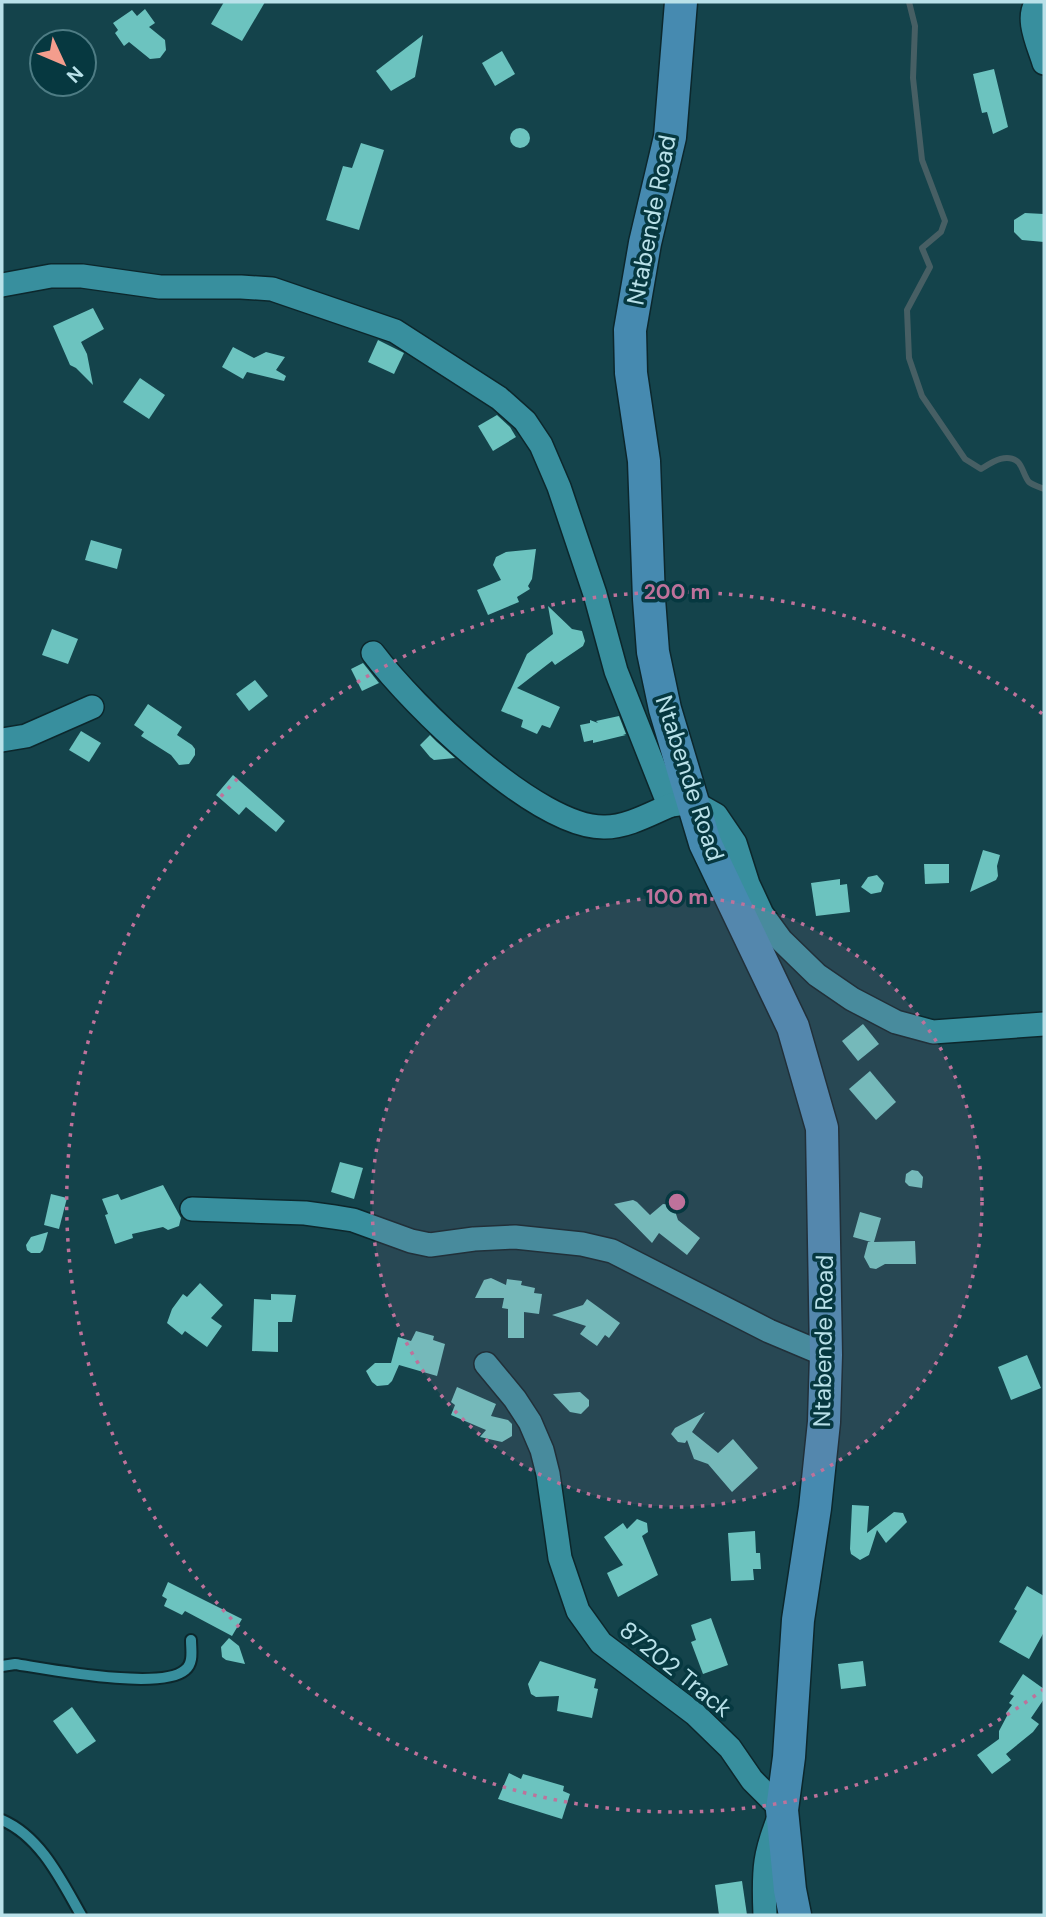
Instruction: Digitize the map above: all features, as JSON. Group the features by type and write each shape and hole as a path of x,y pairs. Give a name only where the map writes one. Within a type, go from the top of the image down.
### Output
{"street":[{"name":"Ntabende Road","path":"681,2 670,137 645,243 630,330 631,373 644,461 653,652 682,804 705,843 793,1027 822,1128 826,1355 824,1422 815,1508 798,1620 789,1757 782,1810 795,1915"},
{"path":"1038,2 1032,10 1032,22 1044,62"},
{"path":"2,285 51,276 82,276 160,287 272,289 396,331 499,398 525,421 541,445 559,487 595,594 616,671 651,764 682,804"},
{"path":"373,653 419,708 491,770 561,817 582,825 606,827 631,822 682,804 708,809 722,822 735,843 748,884 762,914 780,940 817,975 852,999 896,1022 933,1032 1044,1024"},
{"path":"2,740 26,736 92,707"},
{"path":"192,1209 305,1213 354,1220 411,1241 430,1245 515,1237 556,1240 612,1251 769,1331 826,1355"},
{"name":"87202 Track","path":"486,1364 516,1399 542,1450 561,1558 578,1611 600,1643 695,1714 730,1748 752,1780 782,1810"},
{"path":"765,1915 763,1872 769,1841 782,1810"}],"lane":[{"path":"2,1666 25,1665 120,1680 176,1675 186,1670 191,1660 191,1640"},
{"path":"2,1821 24,1833 37,1846 65,1886 80,1915"}],"building":[{"path":"224,2 265,2 242,41 211,24"},
{"path":"145,9 155,23 149,27 165,40 166,50 160,58 150,59 129,42 124,46 115,33 118,30 113,23 132,10 137,16"},
{"path":"423,35 415,77 391,91 376,71"},
{"path":"502,51 515,74 495,86 482,63"},
{"path":"994,69 1008,127 993,134 987,112 982,113 973,74"},
{"path":"520,128 527,131 530,138 527,145 520,148 513,145 510,138 513,131"},
{"path":"361,143 384,150 359,230 326,220 343,166 352,168"},
{"path":"1025,213 1044,214 1044,242 1022,240 1014,232 1014,220"},
{"path":"93,308 104,329 81,342 87,354 93,385 70,365 53,326"},
{"path":"378,340 404,353 394,374 368,362"},
{"path":"233,347 254,358 266,352 285,357 276,370 286,376 284,381 247,372 243,379 222,367"},
{"path":"140,378 165,395 149,419 123,402"},
{"path":"497,415 516,437 493,451 478,426"},
{"path":"91,540 122,549 117,569 85,560"},
{"path":"536,549 532,579 528,586 530,589 517,597 519,602 488,615 477,590 501,580 493,565 496,557 506,552"},
{"path":"548,606 572,629 582,631 585,641 583,646 555,665 552,661 517,688 560,707 550,728 542,725 537,734 521,727 523,720 501,711 527,654 553,634"},
{"path":"52,629 78,639 68,664 42,655"},
{"path":"363,663 379,683 362,691 351,669"},
{"path":"255,680 268,696 249,711 236,694"},
{"path":"148,704 182,727 177,735 195,749 195,755 189,764 179,765 171,755 141,736 144,732 134,725"},
{"path":"619,716 626,734 623,734 626,735 593,743 593,740 584,742 580,725 590,723 590,720 598,723 596,721"},
{"path":"81,731 101,743 89,762 69,750"},
{"path":"430,735 455,758 434,760 430,757 420,745"},
{"path":"233,775 285,821 276,832 246,807 239,815 216,795"},
{"path":"983,850 1000,855 998,876 996,880 970,892"},
{"path":"924,864 949,864 949,883 925,884"},
{"path":"877,875 884,883 881,892 871,894 861,887 868,877"},
{"path":"840,879 840,885 847,884 850,912 816,916 811,883"},
{"path":"863,1024 879,1044 858,1061 842,1041"},
{"path":"870,1071 896,1102 876,1120 849,1089"},
{"path":"340,1162 363,1168 354,1199 331,1192"},
{"path":"912,1170 918,1171 923,1177 922,1188 909,1186 905,1182 906,1174"},
{"path":"163,1185 181,1218 179,1226 132,1234 133,1238 115,1244 102,1199 118,1194 121,1200"},
{"path":"51,1194 67,1198 59,1229 44,1225"},
{"path":"633,1200 650,1215 663,1204 673,1205 678,1220 700,1238 687,1255 659,1233 652,1243 614,1204"},
{"path":"860,1212 881,1218 874,1242 915,1241 916,1264 885,1264 876,1269 870,1268 864,1257 868,1242 871,1242 853,1237"},
{"path":"48,1232 40,1253 27,1250 26,1245 31,1237"},
{"path":"491,1278 506,1285 507,1279 522,1281 521,1285 535,1288 534,1293 542,1294 539,1314 524,1312 524,1338 508,1338 508,1309 502,1308 504,1298 475,1298 484,1280"},
{"path":"200,1283 223,1305 211,1318 222,1326 207,1347 185,1331 182,1335 167,1323 172,1309 183,1294 187,1297"},
{"path":"271,1294 296,1295 292,1322 278,1322 278,1352 252,1351 254,1299 271,1300"},
{"path":"587,1299 620,1323 609,1338 605,1335 597,1346 580,1334 586,1326 552,1315 583,1305"},
{"path":"416,1331 434,1336 433,1340 445,1344 437,1376 399,1365 388,1385 377,1386 366,1371 375,1363 391,1363 398,1337 411,1341"},
{"path":"1027,1355 1041,1388 1011,1400 998,1367"},
{"path":"457,1387 496,1404 491,1416 508,1420 512,1424 512,1436 502,1442 480,1437 486,1430 451,1415 455,1405 451,1402"},
{"path":"580,1392 589,1400 589,1406 581,1414 570,1412 553,1394"},
{"path":"705,1412 692,1432 718,1453 733,1439 758,1468 732,1492 708,1464 694,1459 687,1440 685,1443 678,1442 671,1434 675,1428"},
{"path":"852,1505 869,1506 867,1533 894,1512 903,1513 907,1522 886,1543 877,1530 869,1555 860,1560 851,1554 850,1549"},
{"path":"637,1519 647,1523 648,1532 642,1536 658,1575 618,1597 607,1573 623,1565 604,1537 623,1523 627,1529"},
{"path":"755,1531 756,1553 760,1553 761,1569 753,1569 754,1580 731,1581 728,1533"},
{"path":"168,1582 242,1619 232,1636 185,1611 182,1615 164,1606 167,1599 162,1596"},
{"path":"1027,1586 1044,1596 1044,1632 1029,1659 999,1642 1017,1611 1014,1609"},
{"path":"711,1618 728,1665 703,1674 691,1642 696,1640 691,1625"},
{"path":"229,1638 239,1646 245,1664 222,1657 221,1647"},
{"path":"540,1661 596,1679 594,1688 598,1689 592,1718 557,1711 559,1696 536,1697 531,1694 528,1684"},
{"path":"863,1661 866,1686 841,1689 838,1664"},
{"path":"1023,1674 1044,1689 1044,1699 1031,1718 1039,1724 1006,1754 1011,1760 992,1774 977,1755 999,1739 999,1731 1012,1705 1009,1703 1014,1696 1010,1694"},
{"path":"72,1707 96,1741 77,1754 53,1721"},
{"path":"509,1773 521,1779 523,1774 564,1786 563,1791 570,1794 562,1819 498,1799"},
{"path":"742,1881 747,1915 719,1915 715,1885"}],"waterway":[{"path":"909,2 915,26 913,78 922,160 945,221 941,232 922,248 930,267 907,310 909,358 922,396 965,459 981,469 999,460 1013,459 1020,464 1029,482 1044,489"}]}
